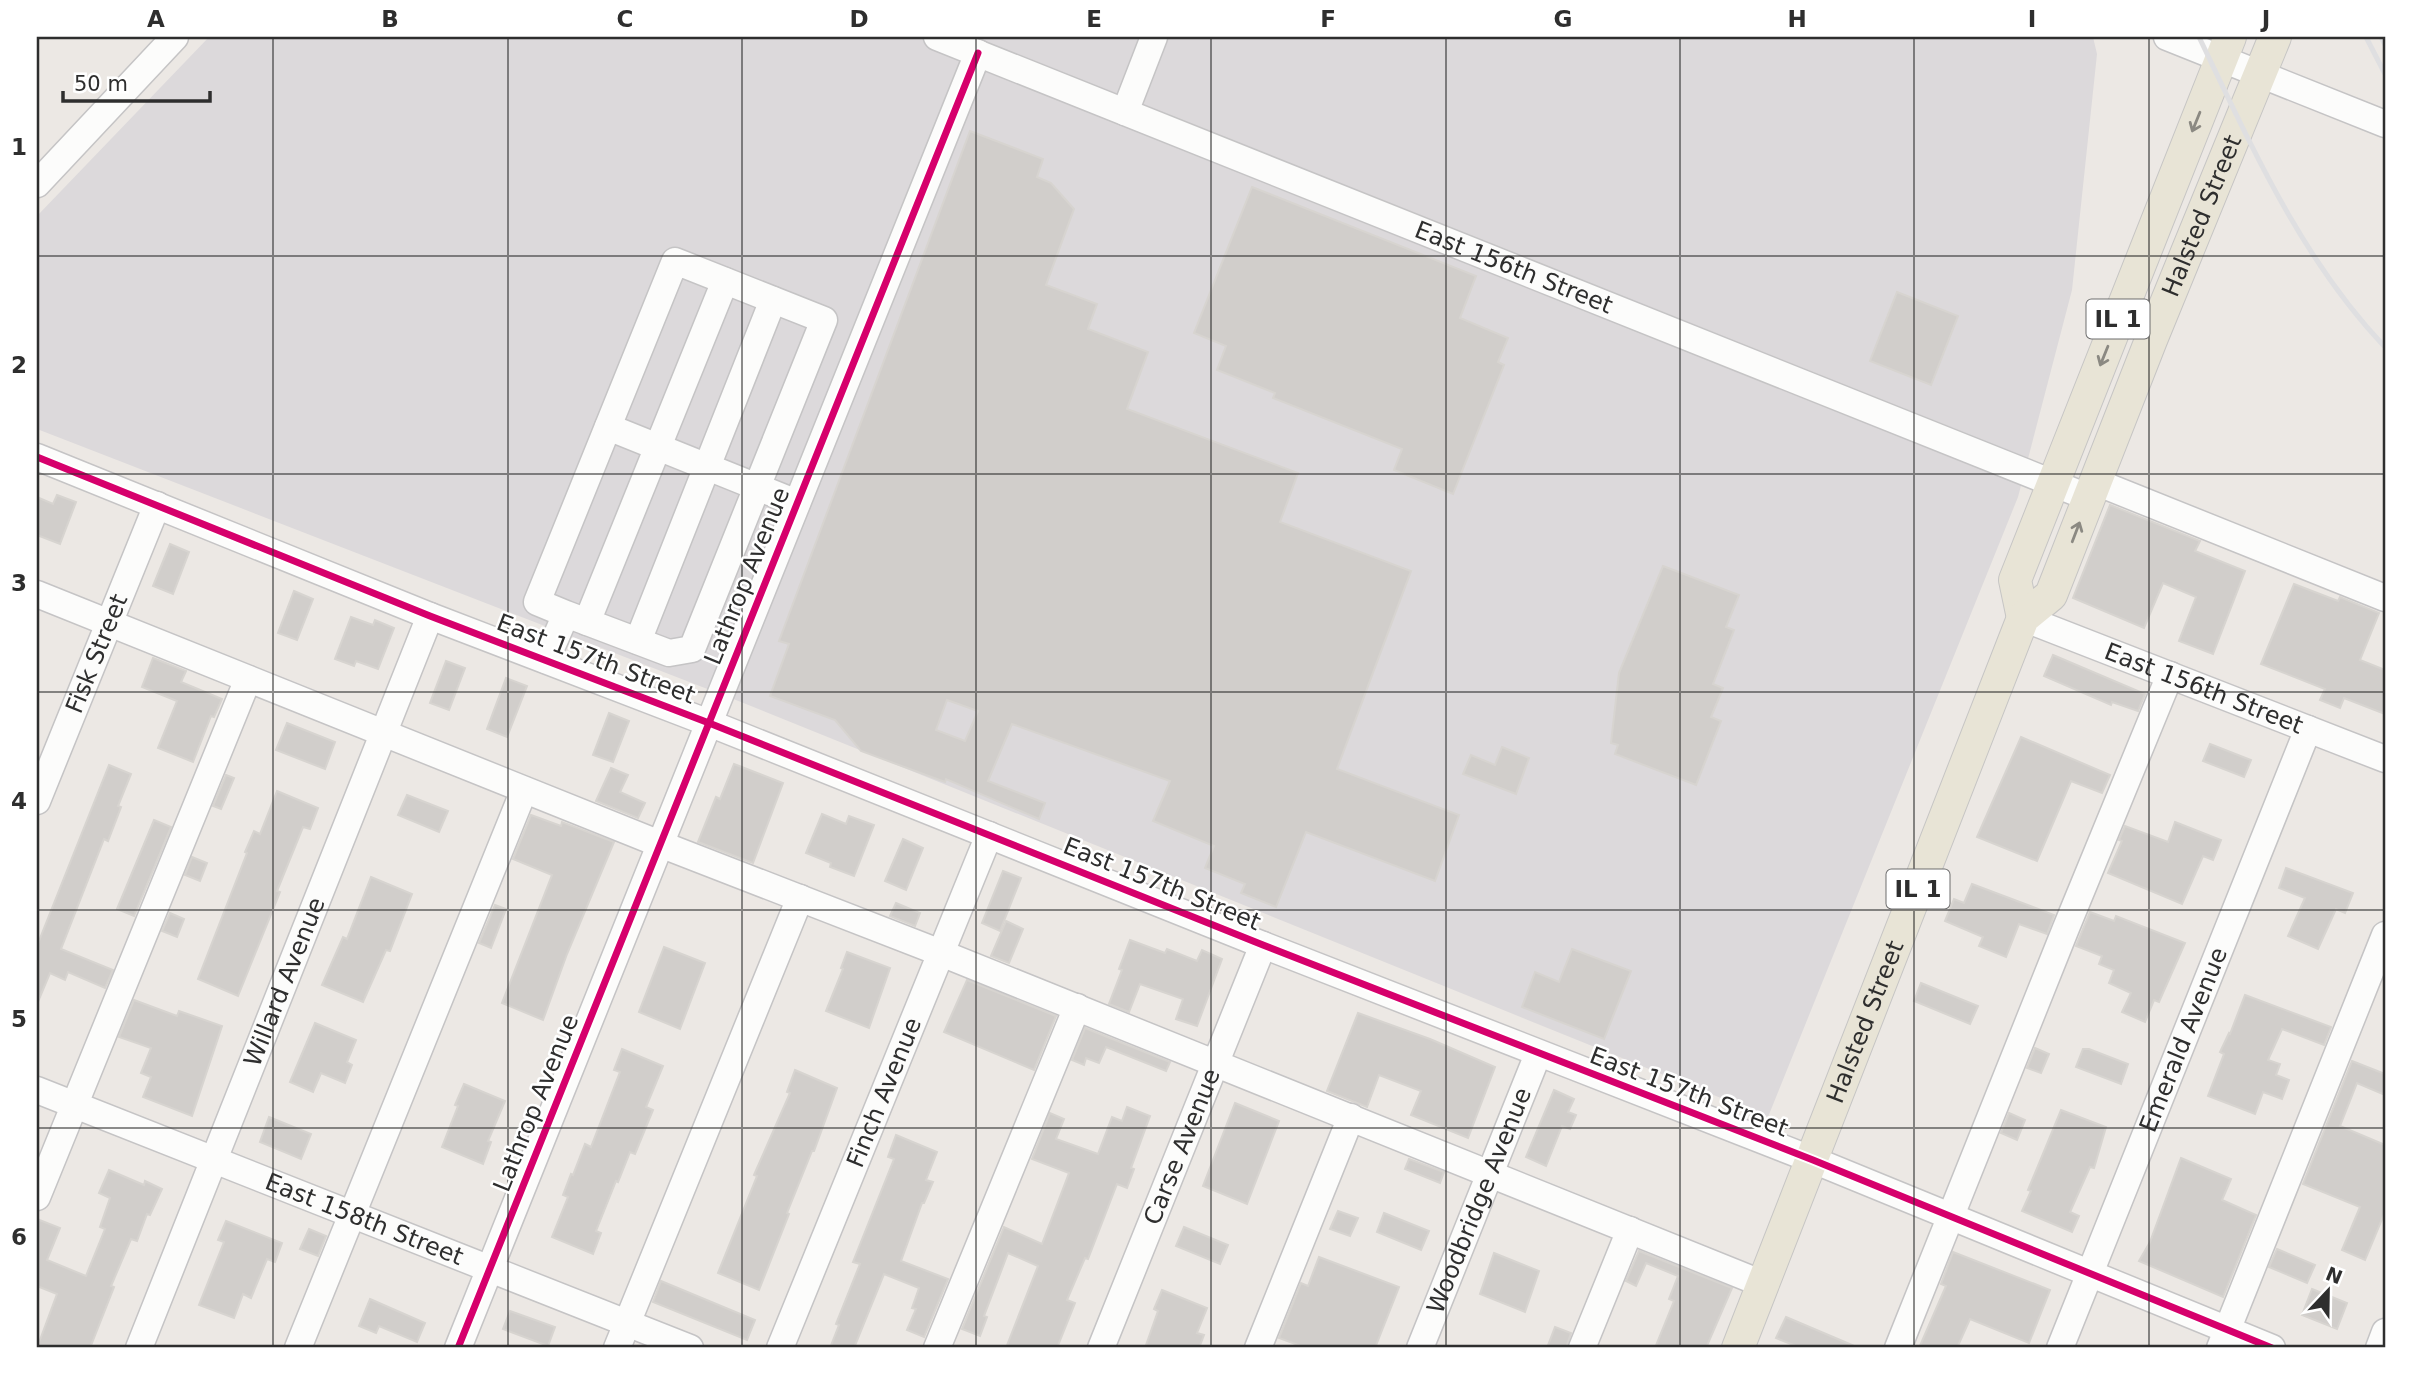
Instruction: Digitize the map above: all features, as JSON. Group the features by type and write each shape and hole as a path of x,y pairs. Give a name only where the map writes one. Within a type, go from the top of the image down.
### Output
{"main road":[{"name":"Halsted Street","path":"1738,1348 2023,618 2052,595 2151,340 2275,37"},
{"name":"Halsted Street","path":"2023,618 2015,580 2226,48"}],"street":[{"path":"37,184 174,37"},
{"name":"East 156th Street","path":"937,37 2053,484 2093,490 2385,597"},
{"path":"1125,112 1154,37"},
{"path":"2167,37 2226,48 2261,74 2385,124"},
{"name":"Lathrop Avenue","path":"458,1348 978,53"},
{"path":"675,261 725,281 824,320 692,649 670,653 537,602 675,261"},
{"path":"546,660 576,618 658,447 725,281"},
{"path":"638,641 773,300"},
{"path":"608,427 797,503"},
{"name":"East 157th Street","path":"37,457 430,616 709,723 1538,1054 1813,1160 2090,1273 2223,1339 2272,1348"},
{"name":"Fisk Street","path":"39,788 157,505"},
{"path":"37,594 660,844 1077,1007 1763,1284"},
{"name":"Willard Avenue","path":"139,1348 430,616"},
{"name":"East 156th Street","path":"2023,618 2385,757"},
{"path":"1898,1348 2170,676"},
{"path":"37,1197 248,679"},
{"name":"Emerald Avenue","path":"2060,1348 2308,729"},
{"path":"298,1348 524,789"},
{"name":"Finch Avenue","path":"780,1348 989,835"},
{"path":"617,1348 800,898"},
{"path":"2223,1339 2385,935"},
{"name":"Carse Avenue","path":"1101,1348 1263,945"},
{"path":"937,1348 1077,1007"},
{"name":"Woodbridge Avenue","path":"1420,1348 1538,1054"},
{"name":"East 158th Street","path":"37,1090 690,1348"},
{"path":"1258,1348 1351,1117"},
{"path":"1582,1348 1630,1230"},
{"path":"2379,1348 2385,1332"}],"shaded area":[{"path":"209,37 2093,37 2097,54 2072,290 2018,497 1768,1117 741,702 37,429 37,216"}],"building":[{"path":"970,131 1043,159 1037,177 1051,183 1074,209 1046,285 1097,304 1088,329 1148,352 1127,409 1298,473 1280,522 1411,571 1337,769 1459,815 1435,881 1306,832 1276,907 1241,893 1245,884 1205,868 1214,846 1153,821 1170,781 1012,724 988,781 1045,803 1039,819 946,779 945,782 861,751 835,720 770,696 789,644 779,641","holes":["947,700 978,711 965,741 936,730"]},
{"path":"1252,187 1476,276 1460,318 1508,338 1498,362 1504,365 1453,494 1394,470 1402,449 1273,398 1275,393 1217,370 1226,346 1194,333"},
{"path":"1897,292 1958,316 1931,385 1870,361"},
{"path":"57,495 76,502 60,544 37,535 37,497 53,504"},
{"path":"2110,505 2200,541 2195,551 2245,571 2213,654 2179,641 2196,597 2163,583 2144,628 2073,598"},
{"path":"170,544 189,552 173,594 153,586"},
{"path":"1663,566 1739,595 1726,627 1734,630 1713,684 1723,688 1711,717 1721,721 1696,785 1615,754 1618,745 1611,743 1619,673"},
{"path":"2294,584 2338,601 2340,597 2379,613 2360,660 2385,670 2385,714 2344,698 2340,708 2320,700 2325,689 2261,664"},
{"path":"294,591 313,599 297,640 278,633"},
{"path":"351,617 373,625 375,620 394,628 378,669 356,661 354,666 335,659"},
{"path":"2053,655 2145,694 2138,711 2112,702 2111,705 2044,676"},
{"path":"153,658 186,671 181,682 222,699 214,717 211,716 193,762 158,748 177,701 142,687"},
{"path":"446,661 465,668 449,710 430,703"},
{"path":"506,678 527,686 507,737 487,729"},
{"path":"609,713 629,721 613,762 593,755"},
{"path":"287,723 335,742 325,769 276,750"},
{"path":"2021,737 2110,775 2102,793 2071,781 2037,861 1977,837"},
{"path":"2210,744 2251,760 2244,777 2203,761"},
{"path":"1502,747 1529,758 1516,794 1463,774 1471,755 1495,765"},
{"path":"734,764 783,783 753,863 698,842 716,797 720,799"},
{"path":"109,765 131,774 108,841 104,839 61,949 113,970 105,988 68,972 65,980 50,973 37,1004 37,946"},
{"path":"611,768 628,775 620,792 645,803 638,818 596,801"},
{"path":"226,775 234,778 221,809 213,806"},
{"path":"277,791 318,808 310,829 303,827 238,996 198,979 247,853 245,852 254,831 260,834"},
{"path":"407,795 448,811 439,832 398,815"},
{"path":"822,814 846,824 849,816 874,825 854,876 830,867 831,863 806,853"},
{"path":"531,815 561,826 562,822 614,842 567,954 543,1020 502,1003 552,875 513,859"},
{"path":"154,820 171,827 134,916 117,909"},
{"path":"2175,822 2221,840 2213,860 2203,856 2182,904 2108,873 2122,841 2119,840 2125,826 2168,842"},
{"path":"903,839 923,848 906,890 885,881"},
{"path":"192,857 207,863 200,881 185,875"},
{"path":"2286,868 2353,893 2345,913 2336,909 2318,949 2288,936 2305,898 2279,888"},
{"path":"1003,871 1021,878 1000,931 982,923"},
{"path":"371,877 412,894 390,951 386,950 363,1002 322,985 343,937 347,939"},
{"path":"1972,884 2054,915 2047,934 2019,924 2006,957 1979,946 1983,937 1945,921 1954,899 1964,903"},
{"path":"896,903 920,913 915,926 890,916"},
{"path":"495,905 506,909 491,948 479,943"},
{"path":"2090,912 2114,921 2116,916 2185,943 2159,1002 2154,1000 2145,1022 2122,1012 2131,993 2109,983 2114,970 2099,964 2102,956 2076,946"},
{"path":"170,913 184,919 177,937 162,931"},
{"path":"1006,921 1023,929 1009,963 991,956"},
{"path":"1130,940 1165,953 1167,949 1197,961 1202,950 1222,959 1197,1026 1176,1019 1183,999 1140,984 1129,1012 1109,1004"},
{"path":"664,947 705,963 680,1029 639,1012"},
{"path":"1572,949 1631,971 1604,1039 1522,1007 1535,972 1559,982"},
{"path":"847,952 890,968 869,1028 826,1011"},
{"path":"967,980 1056,1016 1034,1070 944,1032"},
{"path":"1921,983 1978,1006 1970,1024 1914,1001"},
{"path":"2245,995 2331,1027 2324,1045 2282,1029 2268,1060 2280,1064 2276,1075 2289,1080 2282,1099 2263,1092 2255,1114 2208,1096 2224,1054 2220,1052"},
{"path":"134,1000 177,1016 179,1011 222,1026 192,1116 143,1097 151,1077 141,1073 151,1048 119,1037"},
{"path":"1358,1013 1430,1039 1495,1067 1468,1138 1411,1115 1421,1091 1379,1075 1367,1107 1327,1091"},
{"path":"315,1023 356,1040 347,1062 352,1065 345,1083 321,1073 313,1092 290,1082"},
{"path":"1085,1028 1170,1062 1166,1071 1106,1047 1099,1063 1086,1058 1084,1065 1072,1060"},
{"path":"2035,1048 2049,1054 2041,1073 2027,1068"},
{"path":"622,1049 663,1066 646,1107 653,1110 635,1154 630,1152 618,1182 616,1181 596,1231 601,1233 593,1254 552,1237 568,1197 563,1195 571,1174 573,1175 585,1144 591,1147 620,1072 614,1070"},
{"path":"2083,1049 2128,1064 2121,1084 2076,1067"},
{"path":"2352,1061 2385,1074 2385,1095 2357,1083 2340,1126 2385,1145 2385,1212 2365,1260 2342,1250 2360,1207 2303,1184"},
{"path":"795,1070 837,1088 759,1290 718,1273 757,1176 754,1175 790,1093 787,1092"},
{"path":"464,1084 505,1101 488,1141 491,1142 483,1164 442,1147"},
{"path":"1554,1090 1574,1099 1568,1112 1576,1115 1570,1129 1562,1126 1546,1166 1526,1157"},
{"path":"1235,1103 1279,1121 1247,1204 1203,1186"},
{"path":"1127,1107 1150,1116 1131,1168 1134,1169 1127,1188 1117,1184 1088,1259 1085,1258 1067,1300 1075,1303 1057,1348 1006,1348 1038,1266 1008,1253 984,1316 987,1317 980,1336 962,1329 1004,1227 1042,1244 1069,1173 1032,1159 1050,1113 1064,1119 1056,1139 1098,1154 1112,1117 1122,1121"},
{"path":"2061,1110 2106,1127 2094,1168 2090,1167 2070,1212 2079,1216 2072,1232 2022,1211"},
{"path":"2009,1113 2025,1120 2017,1140 2001,1133"},
{"path":"269,1117 311,1134 301,1159 260,1142"},
{"path":"896,1135 937,1152 926,1180 933,1182 922,1203 901,1261 948,1279 924,1337 907,1330 916,1309 912,1308 919,1288 884,1274 854,1348 830,1348 839,1325 836,1324 860,1264 853,1262 894,1159 888,1157"},
{"path":"2181,1158 2231,1179 2222,1200 2256,1215 2223,1297 2139,1261 2150,1242"},
{"path":"1409,1159 1444,1172 1440,1183 1405,1169"},
{"path":"109,1170 144,1185 145,1181 162,1189 150,1215 147,1214 137,1241 131,1239 111,1286 114,1287 90,1348 37,1348 57,1294 37,1286 37,1219 60,1228 47,1260 86,1276 105,1229 100,1227 110,1198 99,1193"},
{"path":"1338,1211 1358,1218 1350,1236 1330,1229"},
{"path":"1384,1213 1429,1231 1421,1250 1377,1232"},
{"path":"226,1221 282,1243 275,1262 267,1259 251,1298 243,1294 234,1318 199,1305 224,1242 218,1240"},
{"path":"1184,1227 1228,1245 1220,1264 1176,1246"},
{"path":"309,1229 326,1236 318,1256 300,1249"},
{"path":"2277,1249 2315,1265 2307,1283 2269,1267"},
{"path":"1639,1251 1732,1288 1706,1348 1655,1348 1674,1301 1669,1299 1678,1276 1646,1263 1636,1286 1626,1281"},
{"path":"1953,1252 2050,1290 2029,1343 1970,1319 1957,1348 1919,1348 1946,1286 1941,1284"},
{"path":"1494,1253 1539,1271 1525,1312 1480,1294"},
{"path":"1319,1257 1399,1287 1375,1348 1306,1348 1279,1338 1301,1283 1308,1286"},
{"path":"661,1281 755,1320 747,1340 653,1302"},
{"path":"2312,1289 2347,1303 2337,1329 2302,1315"},
{"path":"1162,1290 1207,1308 1197,1333 1204,1335 1199,1348 1145,1348 1158,1311 1154,1309"},
{"path":"370,1299 425,1323 417,1342 379,1326 376,1333 359,1326"},
{"path":"510,1311 555,1327 548,1346 503,1329"},
{"path":"1786,1317 1859,1348 1801,1348 1776,1338"},
{"path":"1555,1327 1571,1333 1566,1348 1547,1348"}],"railway":[{"path":"2199,37 2280,200 2303,239 2355,313 2385,347"},
{"path":"2366,37 2385,74"},
{"path":"2381,37 2385,45"}],"cycle path":[{"path":"458,1348 978,53"},
{"path":"37,457 430,616 709,723 1263,945 1813,1160 2272,1348"}]}
